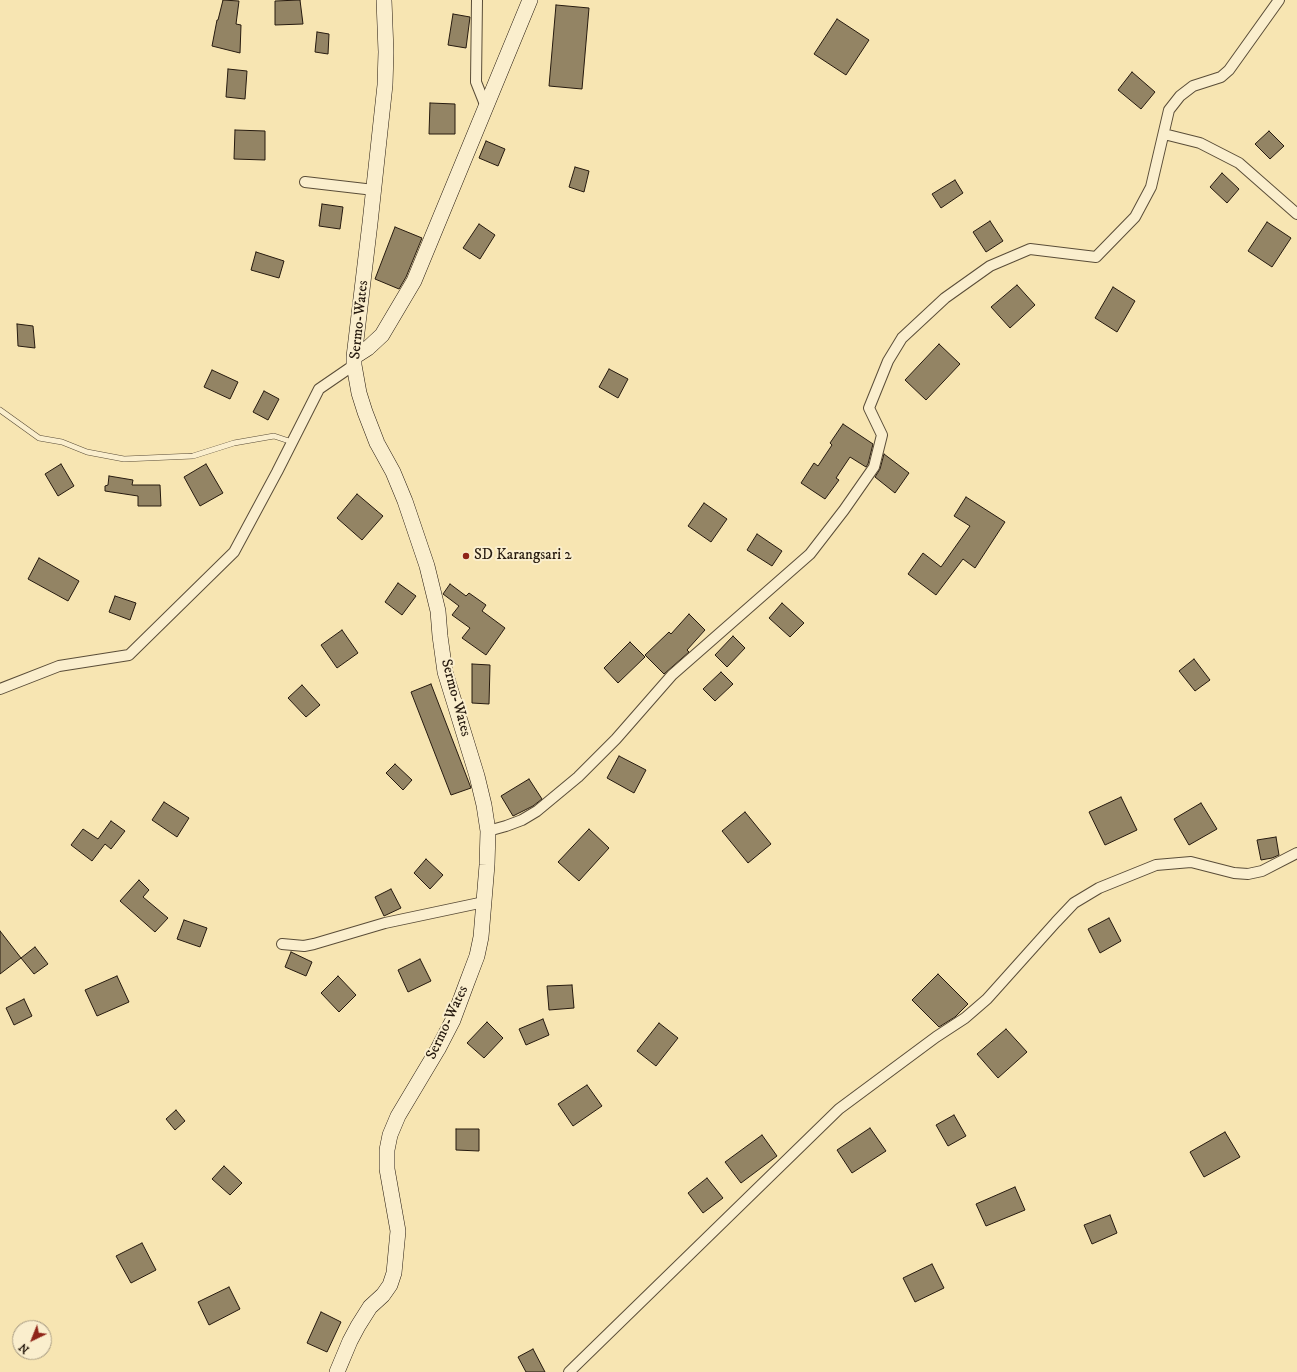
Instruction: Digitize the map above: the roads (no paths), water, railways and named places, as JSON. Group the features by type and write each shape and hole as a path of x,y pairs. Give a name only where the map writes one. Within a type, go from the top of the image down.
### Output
{"main road":[{"name":"Sermo-Wates","path":"337,1372 358,1326 370,1307 383,1295 390,1285 394,1273 398,1231 388,1170 387,1150 390,1135 398,1116 438,1049 453,1020 477,956 481,937 488,831 477,776 445,672 438,611 427,566 405,501 377,443 365,412 359,393 354,361 385,85 386,52 384,0"},
{"path":"354,361 382,336 414,281 530,0"}],"street":[{"path":"477,0 476,82 486,107"},
{"path":"488,831 522,820 537,811 578,777 616,739 672,675 810,554 844,510 874,467 882,435 869,408 888,361 902,338 945,298 990,266 1030,249 1096,258 1135,217 1151,187 1169,110 1180,96 1193,86 1221,77 1229,70 1279,0"},
{"path":"1164,134 1200,143 1239,164 1297,214"},
{"path":"304,182 374,190"},
{"path":"0,689 59,666 129,654 234,552 319,388 354,361"},
{"path":"569,1372 839,1109 936,1037 965,1018 987,999 1074,904 1099,888 1156,864 1191,862 1234,873 1248,874 1262,871 1297,853"},
{"path":"282,944 304,946 314,944 385,923 484,902"}],"lane":[{"path":"0,410 39,438 62,442 87,452 124,459 193,456 234,443 274,436 292,442"}],"place":[{"name":"SD Karangsari 2","path":"466,556"}]}
